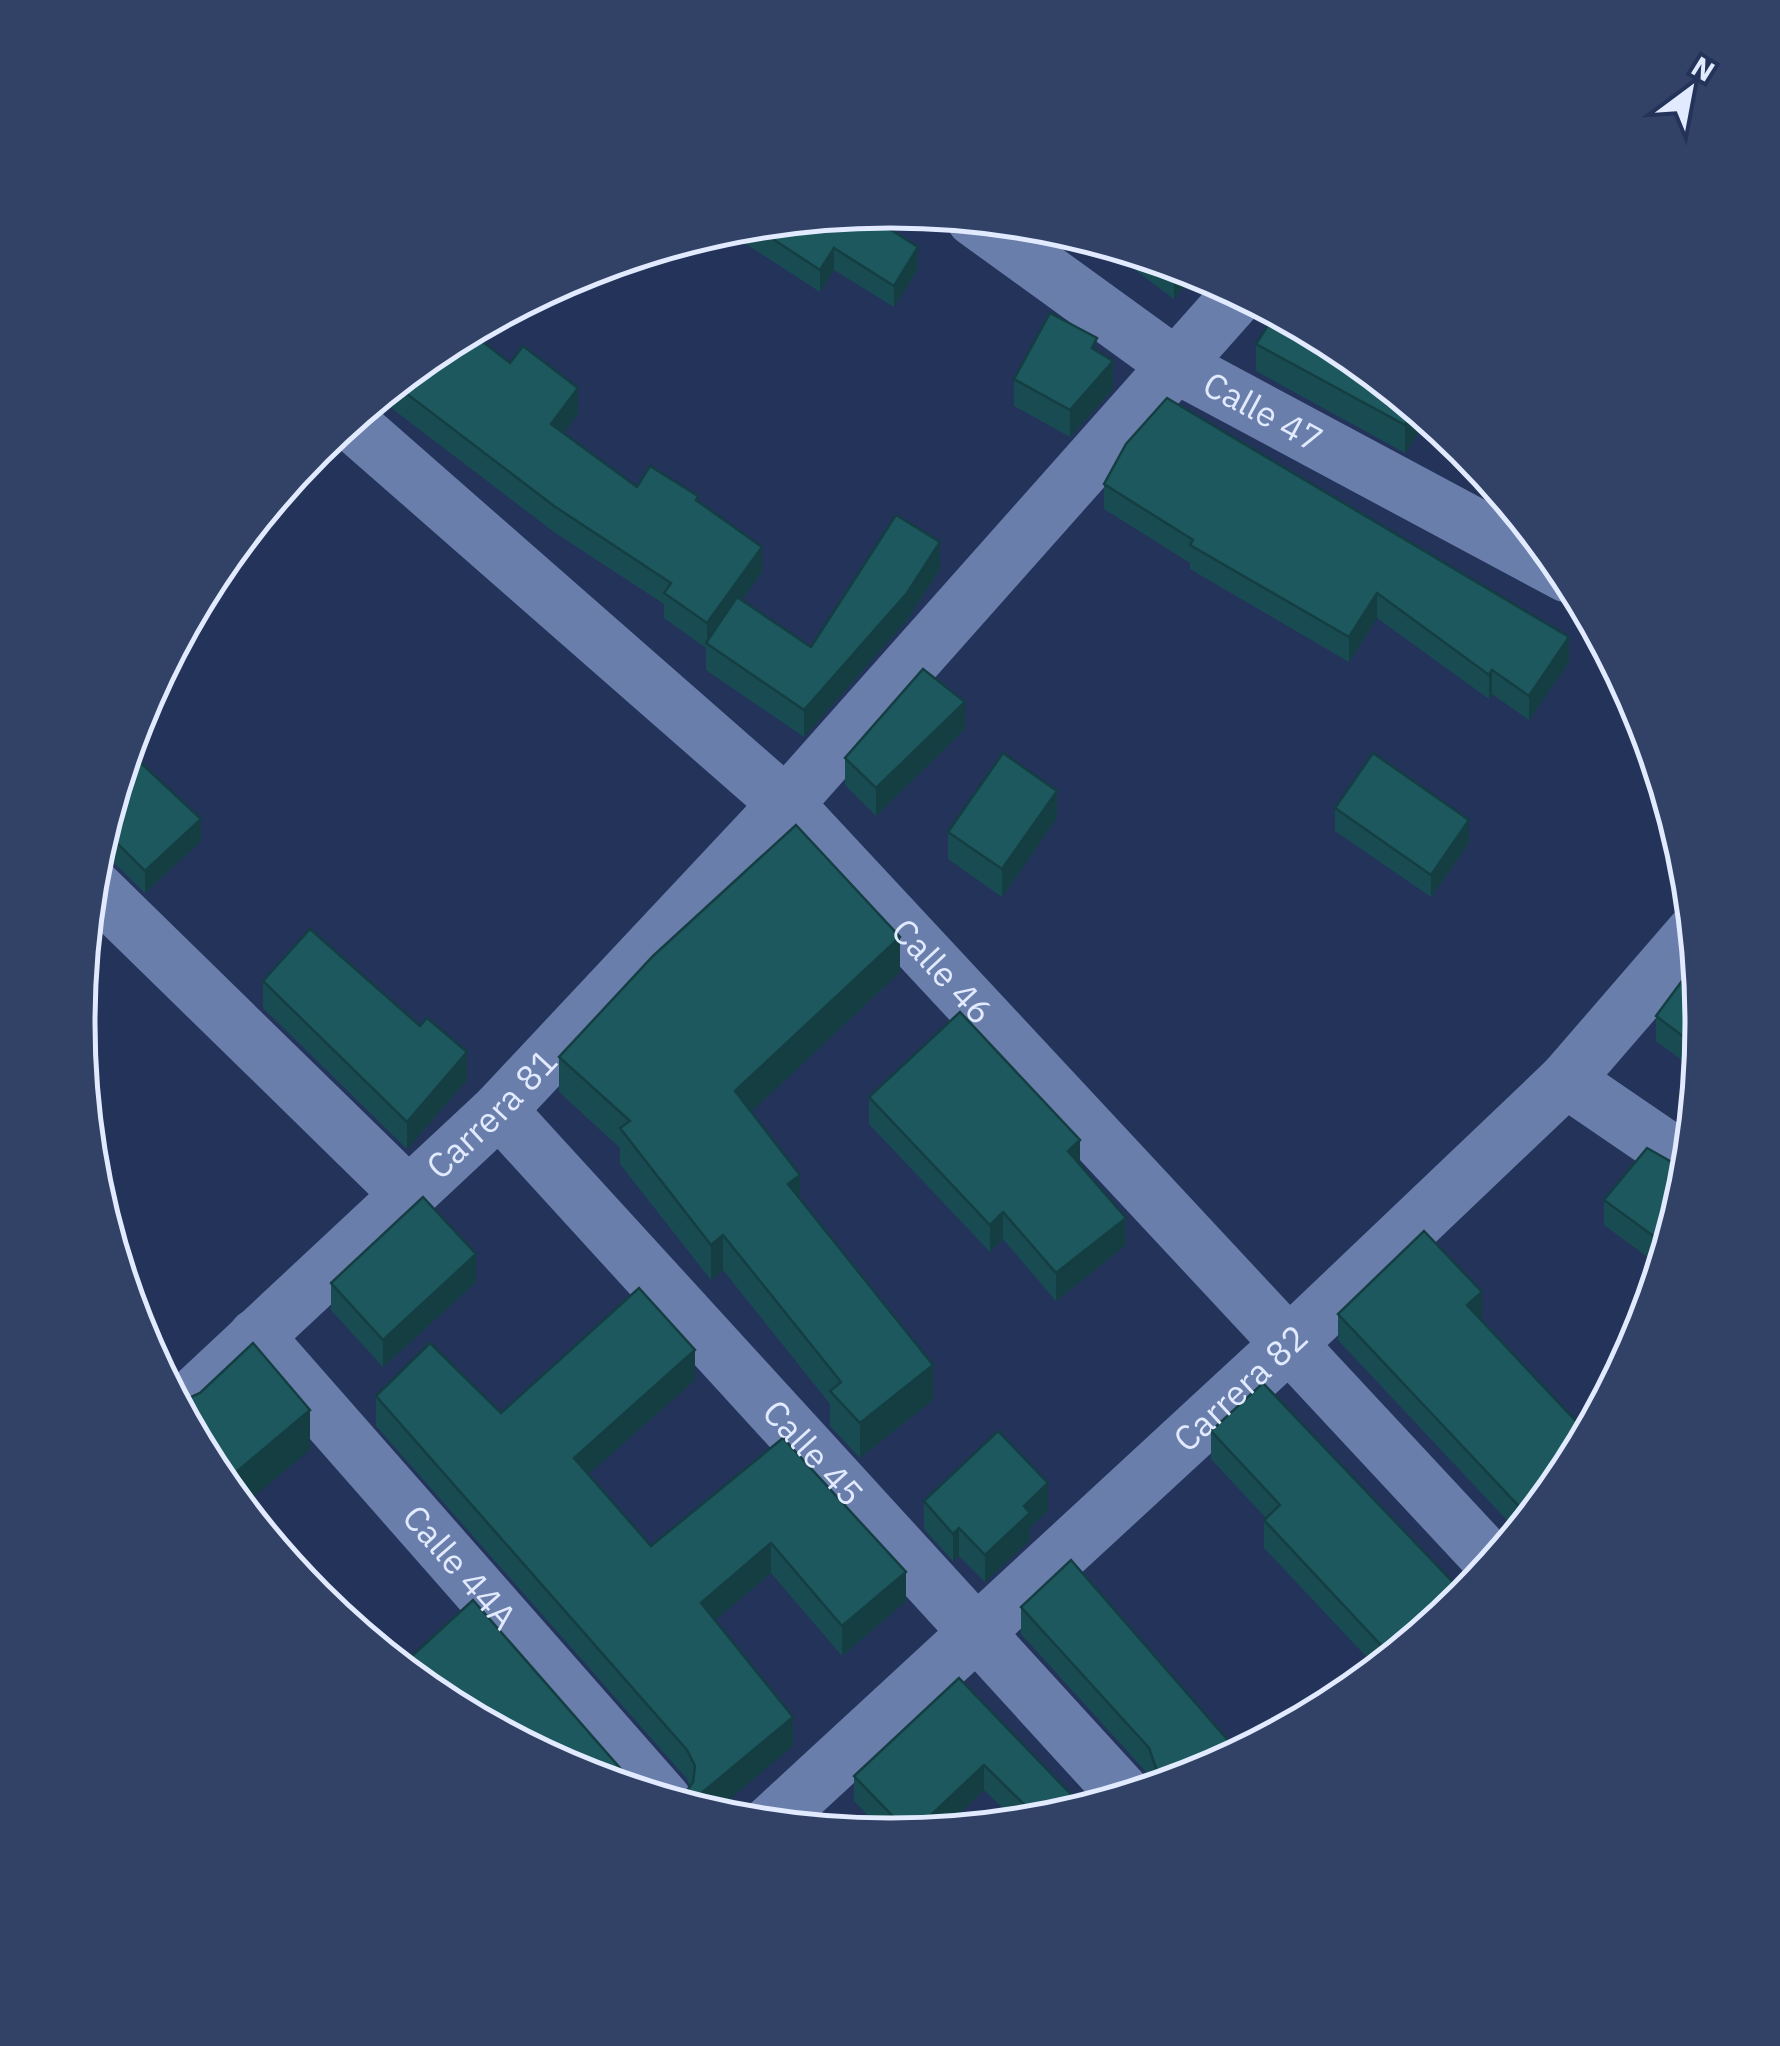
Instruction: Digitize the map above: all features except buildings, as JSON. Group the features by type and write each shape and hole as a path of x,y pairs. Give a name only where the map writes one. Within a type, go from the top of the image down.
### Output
{"street":[{"name":"Calle 47","path":"997,235 1177,366 1534,557"},
{"name":"Carrera 81","path":"190,1399 406,1192 498,1110 786,804 1230,305"},
{"name":"Calle 46","path":"360,431 786,804 1483,1552"},
{"path":"105,898 406,1192"},
{"name":"Carrera 82","path":"783,1811 1291,1342 1566,1080 1681,947"},
{"path":"1566,1080 1674,1154"},
{"name":"Calle 45","path":"498,1110 973,1634 1116,1785"},
{"name":"Calle 44A","path":"256,1336 646,1780"}]}
